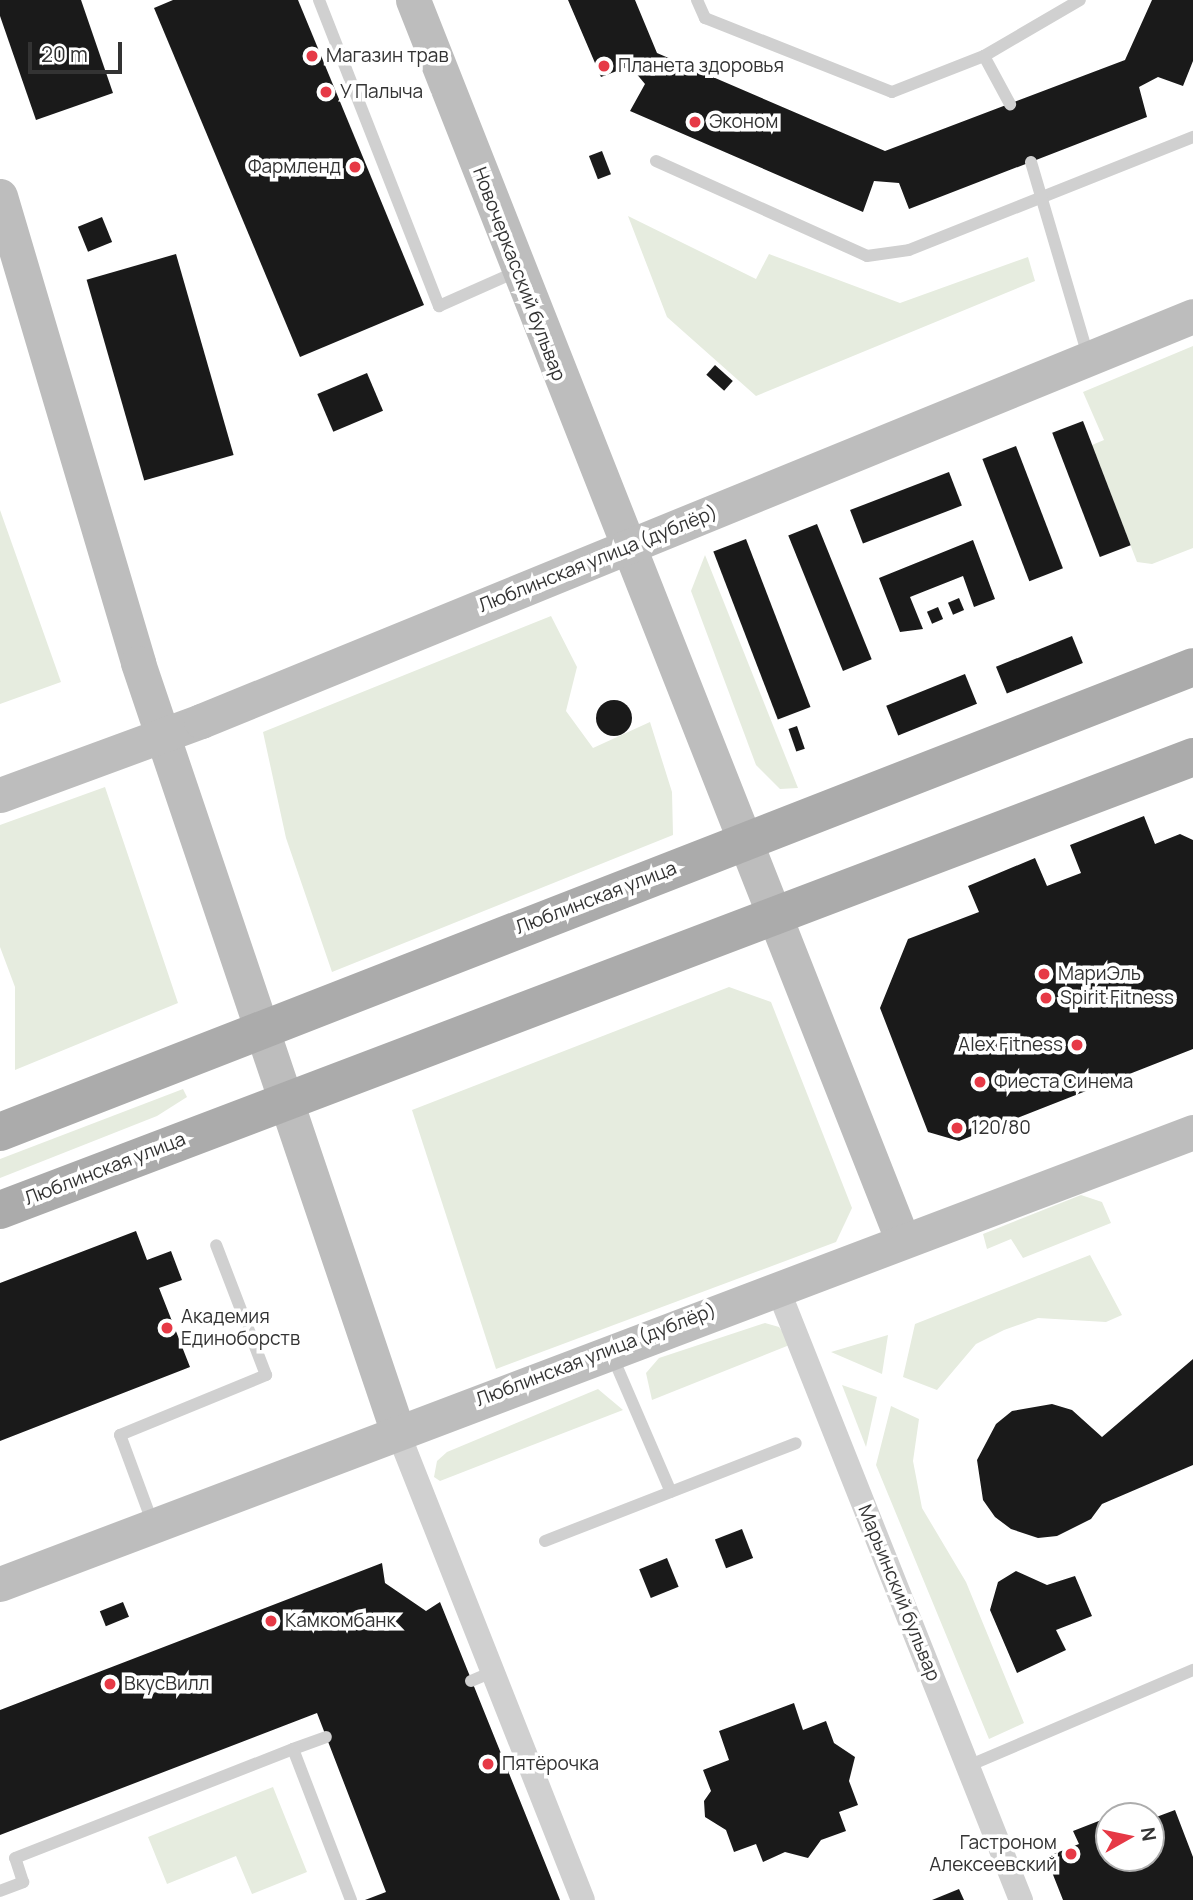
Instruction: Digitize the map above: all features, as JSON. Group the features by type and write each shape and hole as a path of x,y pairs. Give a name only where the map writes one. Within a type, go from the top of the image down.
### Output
{"main road":[{"name":"Люблинская улица","path":"0,1132 743,840 1193,667"},
{"name":"Люблинская улица","path":"0,1210 1193,757"}],"street":[{"name":"Новочеркасский бульвар","path":"413,0 772,919 902,1239"},
{"path":"0,196 162,736 283,1103 482,1676 583,1900"},
{"name":"Люблинская улица (дублёр)","path":"0,795 162,736 1193,316"},
{"name":"Люблинская улица (дублёр)","path":"0,1584 397,1430 1193,1132"},
{"name":"Марьинский бульвар","path":"777,1287 1021,1900"}],"lane":[{"path":"319,0 439,306 518,271"},
{"path":"697,0 705,18 892,92 984,56 1080,0"},
{"path":"984,56 1010,104"},
{"path":"656,161 867,256 909,250 1193,137"},
{"path":"1031,162 1088,358"},
{"path":"153,1524 120,1435 267,1375 216,1245"},
{"path":"610,1350 671,1492"},
{"path":"545,1541 796,1443"},
{"path":"968,1766 1193,1670"},
{"path":"0,1891 23,1882 15,1858 326,1737"},
{"path":"293,1749 351,1900"}],"shaded area":[{"path":"628,216 756,279 769,254 900,303 1028,257 1035,281 756,396 667,317"},
{"path":"1193,346 1193,548 1152,564 1137,562 1092,445 1104,440 1083,392"},
{"path":"0,510 61,682 0,704"},
{"path":"705,555 798,788 780,789 756,765 691,591"},
{"path":"551,616 577,667 566,711 593,748 650,722 672,792 673,835 332,972 286,838 263,732"},
{"path":"105,787 178,1003 15,1070 15,987 0,947 0,825"},
{"path":"729,987 771,1002 852,1208 836,1242 496,1369 412,1110"},
{"path":"183,1089 187,1097 157,1116 0,1178 0,1159"},
{"path":"1081,1195 1102,1202 1111,1223 1023,1258 1011,1239 987,1249 983,1234"},
{"path":"1090,1255 1122,1315 1106,1322 1038,1318 1004,1330 976,1344 937,1390 903,1377 915,1324"},
{"path":"765,1323 779,1327 792,1344 652,1400 646,1373 659,1358"},
{"path":"888,1335 882,1374 831,1352"},
{"path":"842,1385 877,1397 866,1447"},
{"path":"598,1389 623,1410 440,1481 434,1477 437,1461 447,1452"},
{"path":"891,1406 919,1419 913,1461 922,1508 966,1582 1024,1723 989,1739 876,1465"},
{"path":"273,1787 307,1872 252,1894 236,1856 167,1884 148,1837"}],"building":[{"path":"0,0 81,0 113,93 36,120 0,16"},
{"path":"173,0 298,0 424,305 300,357 154,8"},
{"path":"568,0 635,0 657,53 885,151 1125,60 1152,0 1193,0 1193,61 1183,86 1158,77 1139,87 1147,117 909,209 899,183 874,181 863,212 630,111 645,84 630,66 601,77"},
{"path":"602,151 611,174 598,179 589,156"},
{"path":"102,217 112,242 88,252 78,227"},
{"path":"176,254 234,455 144,481 87,280"},
{"path":"715,365 733,381 724,391 706,375"},
{"path":"367,373 383,411 333,432 317,394"},
{"path":"1083,421 1131,545 1100,557 1052,433"},
{"path":"1016,446 1063,568 1029,581 982,459"},
{"path":"949,472 962,506 863,544 850,510"},
{"path":"817,524 872,659 843,671 788,536"},
{"path":"746,539 811,707 778,720 713,552"},
{"path":"973,540 995,599 974,607 963,576 910,597 923,629 900,632 879,578"},
{"path":"959,598 964,610 953,615 948,603"},
{"path":"938,607 943,619 932,624 927,612"},
{"path":"1072,636 1083,663 1007,694 996,667"},
{"path":"965,674 977,704 898,736 886,706"},
{"path":"614,700 626,706 632,718 626,730 614,736 602,730 596,718 602,706"},
{"path":"797,726 805,749 796,752 788,729"},
{"name":"МариЭль","path":"1144,816 1155,844 1180,834 1193,840 1193,1049 959,1141 928,1132 880,1008 908,939 979,912 968,886 1035,858 1047,886 1081,873 1070,845"},
{"path":"136,1231 147,1260 171,1251 182,1280 159,1288 190,1367 0,1441 0,1283"},
{"path":"1193,1359 1193,1465 1102,1504 1091,1519 1057,1536 1038,1538 1011,1529 995,1517 983,1500 977,1460 996,1424 1012,1411 1052,1404 1072,1410 1102,1437"},
{"path":"742,1529 753,1558 726,1568 715,1539"},
{"path":"667,1558 679,1587 651,1598 639,1569"},
{"path":"382,1563 385,1583 426,1611 440,1602 560,1900 365,1900 386,1892 317,1713 0,1835 0,1710"},
{"path":"1016,1571 1047,1585 1075,1576 1092,1616 1056,1630 1066,1650 1017,1673 990,1610 998,1582"},
{"path":"123,1602 129,1617 106,1626 100,1611"},
{"path":"794,1703 803,1730 826,1721 834,1743 855,1757 849,1781 858,1805 839,1812 846,1831 821,1840 808,1858 785,1852 763,1862 756,1844 734,1852 726,1830 705,1817 704,1801 711,1791 703,1770 729,1760 719,1731"},
{"path":"1175,1810 1193,1857 1193,1900 1063,1900 1046,1857 1079,1844 1073,1831 1095,1822 1095,1872 1165,1872 1165,1814"},
{"path":"959,1889 964,1900 932,1900"}],"place":[{"name":"Магазин трав","path":"312,56"},
{"name":"Планета здоровья","path":"604,66"},
{"name":"У Палыча","path":"326,92"},
{"name":"Эконом","path":"695,122"},
{"name":"Фармленд","path":"355,167"},
{"name":"МариЭль","path":"1044,974"},
{"name":"Spirit Fitness","path":"1046,998"},
{"name":"Alex Fitness","path":"1077,1045"},
{"name":"Фиеста Синема","path":"980,1082"},
{"name":"120/80","path":"957,1128"},
{"name":"Академия Единоборств","path":"167,1328"},
{"name":"Камкомбанк","path":"271,1621"},
{"name":"ВкусВилл","path":"110,1684"},
{"name":"Пятёрочка","path":"488,1764"},
{"name":"Гастроном Алексеевский","path":"1071,1854"}]}
